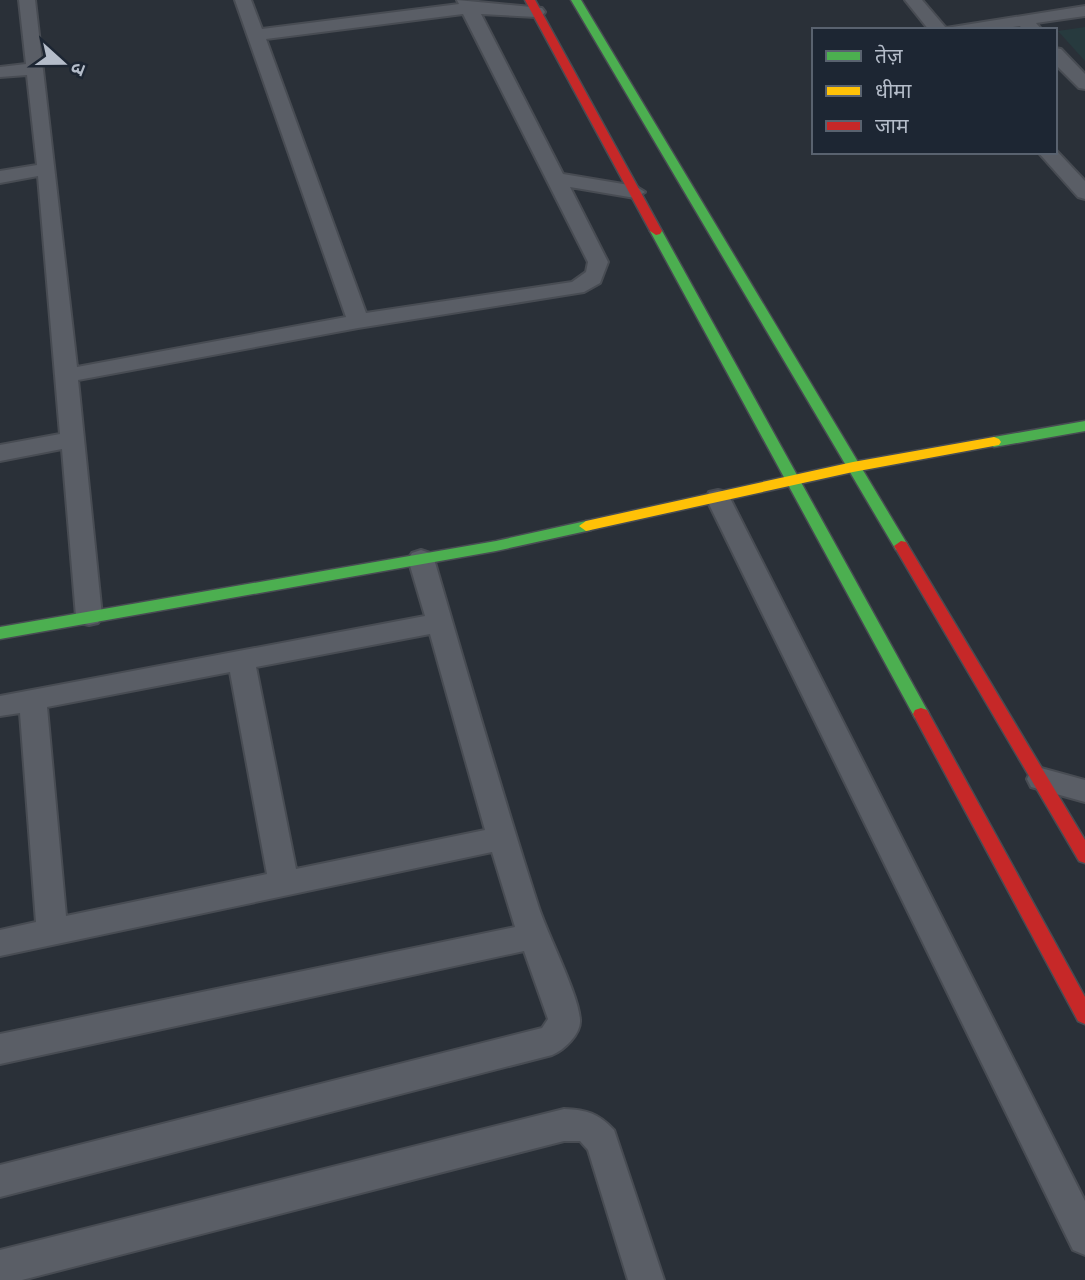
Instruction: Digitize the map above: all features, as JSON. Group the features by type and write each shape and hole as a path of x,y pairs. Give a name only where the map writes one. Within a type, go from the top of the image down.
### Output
{"main road":[{"path":"576,0 1085,856"},
{"path":"533,6 1085,1015"},
{"path":"0,634 89,616 496,547 853,467 1085,426"}],"street":[{"path":"27,0 33,69 47,169 64,376 89,616"},
{"path":"243,0 253,35 358,321"},
{"path":"913,0 937,28"},
{"path":"253,35 467,4 533,6"},
{"path":"64,376 358,321 577,288 591,282 597,273 598,262 467,4"},
{"path":"983,28 1028,25 1085,11"},
{"path":"1057,55 1085,85"},
{"path":"0,72 33,69"},
{"path":"1049,154 1085,193"},
{"path":"0,177 47,169"},
{"path":"555,179 635,192"},
{"path":"0,453 71,440"},
{"path":"718,498 1085,1238"},
{"path":"0,1181 552,1040 565,1023 533,936 502,838 437,622 421,559"},
{"path":"0,706 437,622"},
{"path":"241,659 284,884"},
{"path":"33,699 52,930"},
{"path":"1041,779 1085,791"},
{"path":"0,943 502,838"},
{"path":"0,1049 533,936"},
{"path":"0,1268 565,1125 588,1126 602,1141 646,1280"}],"green space":[{"path":"1085,27 1085,61 1058,31"}],"traffic: fast":[{"path":"576,0 901,546"},
{"path":"656,231 921,714"},
{"path":"994,442 1085,426"},
{"path":"0,633 496,546 586,526"}],"traffic: slow":[{"path":"586,526 853,467 994,442"}],"traffic: jam":[{"path":"530,0 656,231"},
{"path":"901,546 1085,856"},
{"path":"921,714 1085,1015"}]}
